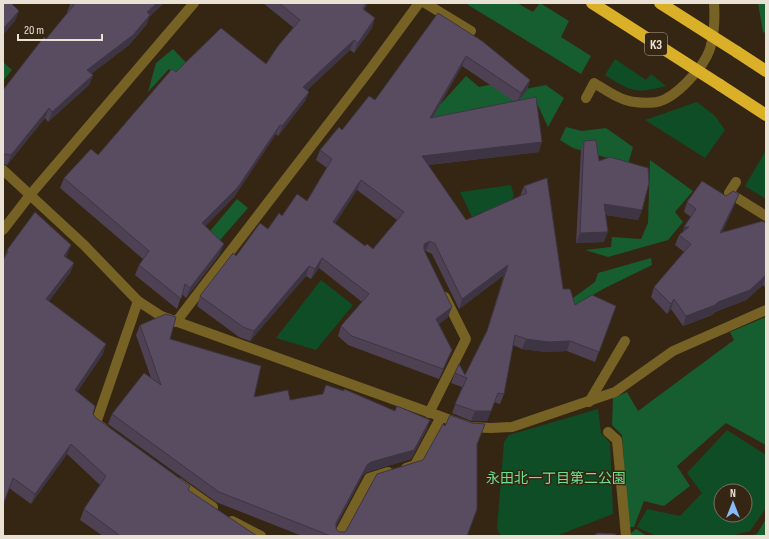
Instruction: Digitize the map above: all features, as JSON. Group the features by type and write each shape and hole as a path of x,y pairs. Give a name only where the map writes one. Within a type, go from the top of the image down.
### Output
{"highway":[{"name":"K3","path":"592,3 766,115"},
{"path":"660,3 766,71"}],"street":[{"path":"3,230 30,195 194,3"},
{"path":"176,322 369,71 419,3"},
{"path":"425,3 471,31"},
{"path":"586,98 594,83 613,95 634,102 658,102 680,89 700,67 710,50 714,25 714,3"},
{"path":"3,170 84,245 138,302 176,322 470,427 512,427 616,392 673,351 766,310"},
{"path":"736,182 729,193 766,216"},
{"path":"429,413 466,338 440,284"},
{"path":"115,436 96,423 138,302"},
{"path":"589,402 625,341"},
{"path":"338,536 369,478 415,465 441,417"},
{"path":"608,432 617,440 626,536"},
{"path":"172,477 234,523 261,536"}],"green space":[{"path":"465,3 517,3 533,12 540,3 569,21 561,37 591,56 581,74"},
{"path":"758,3 766,3 766,33 763,32"},
{"path":"173,49 216,94 209,106 169,69 148,92 156,63"},
{"path":"615,59 646,80 651,74 666,86 640,91 622,85 605,75"},
{"path":"3,62 12,70 3,81"},
{"path":"466,76 479,87 512,80 520,90 546,85 564,98 548,127 535,99 473,109 474,126 428,118"},
{"path":"697,102 715,116 725,130 705,158 645,120"},
{"path":"566,127 582,131 606,128 633,147 628,164 573,148 560,140"},
{"path":"766,152 766,199 745,186"},
{"path":"650,160 693,191 675,212 683,222 668,240 608,257 585,250 611,247 612,237 641,239 648,223"},
{"path":"511,185 514,196 508,204 495,242 482,212 472,217 460,192"},
{"path":"237,199 248,208 220,240 210,231"},
{"path":"651,258 652,265 603,289 566,311 542,297 573,298 595,282 598,273"},
{"path":"321,280 353,305 316,350 276,338"},
{"path":"766,317 766,445 726,423 677,466 690,486 664,506 644,501 634,527 629,527 622,435 612,425 613,398 627,392 638,411 734,340 730,332"},
{"name":"永田北一丁目第二公園","path":"598,409 601,433 610,443 613,514 556,536 501,536 497,529 504,442 509,435"},
{"path":"727,430 766,455 766,508 750,531 730,536 656,536 637,527 647,509 680,516 702,493 687,473"},
{"path":"766,519 766,536 747,536 757,534"},
{"path":"636,529 647,536 630,536 630,534"}],"building":[{"path":"3,3 11,3 19,11 3,29"},
{"path":"72,3 157,3 147,12 150,15 133,35 87,70 93,75 52,112 49,108 11,155 3,155 3,90 44,37 46,39 74,5"},
{"path":"279,3 366,3 363,9 375,18 358,43 354,40 303,87 309,92 282,126 280,125 238,187 202,223 224,244 190,288 185,284 181,299 139,265 149,251 64,178 91,149 98,155 172,69 176,72 221,28 266,64 278,46 300,20"},
{"path":"438,13 482,41 530,80 521,93 466,56 430,118 536,97 542,142 422,156 466,220 527,193 524,186 547,178 563,289 570,289 575,305 592,295 616,306 599,352 570,341 549,342 526,339 515,335 504,394 498,393 491,411 475,411 455,404 467,378 455,373 459,364 465,375 487,331 508,265 462,299 435,244 430,241 424,244 424,250 452,307 436,319 452,350 443,369 352,336 341,326 369,294 322,258 315,269 309,266 254,331 243,327 200,296 233,253 236,256 260,223 268,229 279,213 282,216 297,194 307,201 332,159 320,150 339,127 342,130 369,96 375,100","holes":["361,180 404,212 373,249 367,244 365,246 333,222"]},
{"path":"596,140 599,161 610,157 648,168 649,183 642,210 604,204 608,232 580,233 584,141"},
{"path":"702,181 726,196 733,191 739,194 720,233 763,221 766,224 766,275 750,290 686,316 674,299 671,304 654,287 691,244 679,235 689,227 684,227 696,209 687,202"},
{"path":"35,212 71,245 64,256 74,263 46,299 106,344 75,390 95,406 93,414 96,418 190,486 188,490 257,536 118,536 119,535 84,509 106,476 71,444 35,494 13,478 3,505 3,260 8,252 7,250"},
{"path":"166,314 176,317 170,339 261,366 254,397 288,390 290,400 323,394 326,385 344,391 344,389 395,411 397,406 430,420 414,450 371,462 367,465 336,523 336,529 339,532 345,532 347,529 377,474 423,460 443,424 445,426 450,415 472,423 485,424 477,444 477,509 467,536 331,536 219,492 112,414 144,373 161,385 140,325"},
{"path":"598,533 616,534 615,536 592,536"}]}
